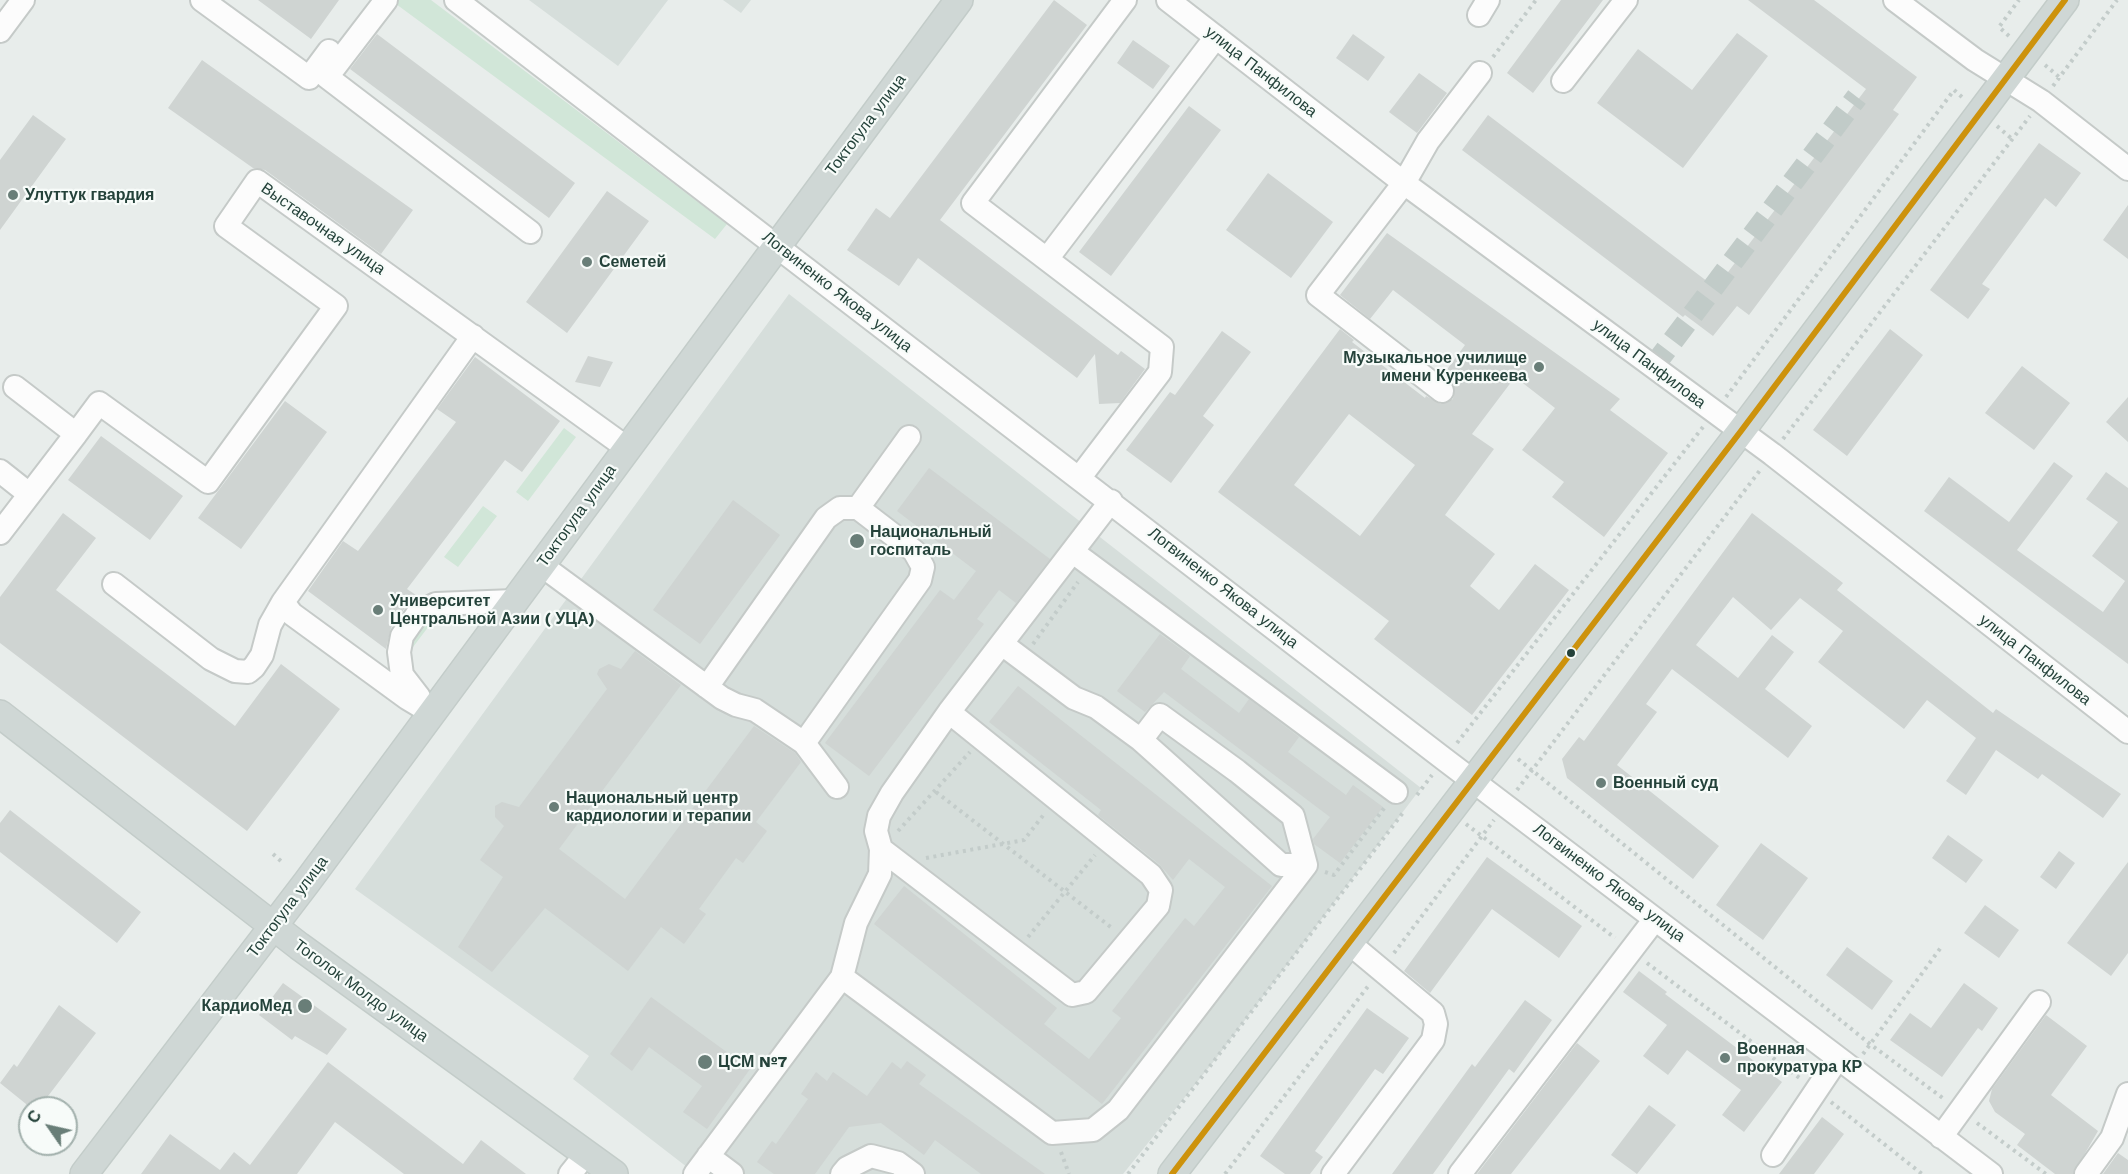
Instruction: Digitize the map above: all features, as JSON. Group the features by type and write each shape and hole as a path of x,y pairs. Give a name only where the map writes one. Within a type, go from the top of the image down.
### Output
{"main road":[{"name":"Токтогула улица","path":"84,1174 274,927 959,0"},
{"path":"1172,1174 1741,431 2065,0"},
{"name":"Тоголок Молдо улица","path":"0,714 578,1164 614,1174"}],"street":[{"path":"0,31 23,0"},
{"path":"202,0 309,78 367,0"},
{"path":"386,0 327,77 530,232"},
{"name":"Логвиненко Якова улица","path":"456,0 1080,477 1444,759 1991,1174"},
{"path":"1080,477 1160,372 1162,347 973,203 1125,0"},
{"name":"улица Панфилова","path":"1168,0 1404,183 1772,454 2125,725"},
{"path":"1563,81 1626,0"},
{"path":"1895,0 2005,80 2042,101 2128,169"},
{"path":"1047,259 1216,37"},
{"path":"1442,391 1318,295 1404,183 1428,141 1480,73"},
{"name":"Выставочная улица","path":"76,434 99,403 208,482 336,306 226,226 257,181 627,448"},
{"path":"114,584 211,659 235,671 248,672 262,655 270,625 283,602 473,336"},
{"path":"0,533 76,434 15,387"},
{"path":"858,508 909,437"},
{"path":"0,471 29,494"},
{"path":"732,1174 702,1165 842,977 856,923 880,874 881,849 876,831 879,816 949,712 1111,501"},
{"path":"707,687 826,518 840,508 858,508 914,551 923,567 920,580 804,743"},
{"path":"1073,552 1407,798"},
{"path":"541,565 707,687 736,705 755,710 804,743 837,788"},
{"path":"432,713 402,675 399,652 402,636 418,613 436,604 514,601"},
{"path":"283,602 292,614 407,698 432,713"},
{"path":"1002,644 1074,698 1096,707 1141,740 1281,865 1306,865"},
{"path":"881,849 1072,995 1086,992 1158,906 1161,891 1151,875 949,712"},
{"path":"1141,740 1160,715 1237,771 1293,816 1306,865"},
{"path":"842,977 1052,1133 1093,1130 1118,1110 1306,865"},
{"path":"1460,1174 1655,919"},
{"path":"1333,1174 1433,1040 1436,1024 1433,1012 1349,943"},
{"path":"1941,1137 2039,1002"},
{"path":"1773,1155 1817,1091 1845,1064"},
{"path":"2086,1174 2112,1138 2128,1094"},
{"path":"842,1174 847,1168 871,1156 898,1163 913,1174"}],"path":[{"path":"1480,73 1536,0"},
{"path":"1999,27 2019,0"},
{"path":"1225,1174 2117,0"},
{"path":"1306,865 1334,875 1444,759 1715,413 1954,90"},
{"path":"1022,659 1091,565"},
{"path":"881,849 936,792 981,738"},
{"path":"1500,745 1870,1044 2046,1174"},
{"path":"936,792 1129,942"},
{"path":"1128,1174 1407,798"},
{"path":"899,863 1024,840 1056,799"},
{"path":"1451,811 1481,837 1817,1091 1922,1174"},
{"path":"1016,952 1108,840"},
{"path":"273,854 282,862"},
{"path":"1845,1064 1870,1044 1942,946"}],"shaded area":[{"path":"529,0 668,0 618,66"},
{"path":"723,0 751,0 741,13"},
{"name":"Национальный госпиталь","path":"789,294 1421,788 1214,1061 1123,1174 696,1174 573,1079 589,1056 355,889"}],"green space":[{"path":"399,0 431,0 727,224 715,239 396,4"},
{"path":"564,428 576,437 528,501 516,492"},
{"path":"483,506 497,516 458,567 444,557"},
{"path":"438,614 407,655 413,628"}],"building":[{"path":"258,0 339,0 311,39"},
{"path":"1054,0 1087,25 940,220 1118,355 1121,351 1145,369 1120,403 1099,404 1095,354 1077,378 918,258 899,286 847,250 876,208 890,218"},
{"path":"1561,0 1603,0 1533,93 1507,73"},
{"path":"1748,0 1814,0 1917,77 1893,110 1899,114 1749,315 1737,306 1713,336 1685,315 1683,317 1462,150 1488,115 1716,288 1866,89"},
{"path":"1737,33 1768,56 1683,168 1597,103 1638,49 1692,90"},
{"path":"377,34 575,183 549,218 350,69"},
{"path":"1353,34 1385,57 1368,81 1336,58"},
{"path":"1133,40 1170,66 1153,89 1117,63"},
{"path":"202,60 413,210 381,254 265,170 253,168 168,108"},
{"path":"1419,73 1447,93 1417,133 1389,112"},
{"path":"1189,106 1221,130 1111,276 1079,252"},
{"name":"Улуттук гвардия","path":"33,115 66,139 0,230 0,160"},
{"path":"2039,143 2081,173 2056,207 2045,198 1982,284 1990,289 1968,319 1930,290"},
{"path":"1268,173 1333,222 1291,278 1226,230"},
{"name":"Семетей","path":"607,191 649,221 567,333 526,302"},
{"path":"2128,205 2128,259 2103,240"},
{"path":"1387,233 1620,399 1610,410 1668,453 1604,537 1552,497 1564,482 1522,450 1555,408 1515,377 1472,434 1494,449 1445,515 1495,554 1470,586 1499,610 1535,564 1569,590 1472,715 1374,639 1389,621 1218,492 1340,329 1354,340 1352,342 1425,398 1426,396 1441,404 1453,399 1454,385 1443,375 1465,345 1393,290 1370,319 1340,295","holes":["1349,414 1415,465 1360,536 1294,485"]},
{"path":"1890,329 1923,355 1847,456 1813,430"},
{"path":"1222,331 1251,352 1203,416 1214,425 1171,483 1126,450 1170,392 1175,395"},
{"path":"588,356 613,362 600,387 575,382"},
{"path":"475,357 560,421 522,472 505,460 407,589 419,597 407,605 391,628 386,649 308,591 343,541 358,551 456,422 437,409"},
{"path":"2022,366 2070,403 2034,450 1985,413"},
{"path":"2128,397 2128,442 2106,422"},
{"path":"285,401 327,432 241,549 198,518"},
{"path":"101,436 183,496 150,540 68,480"},
{"path":"2054,462 2073,476 2017,550 2103,612 2125,581 2092,556 2118,522 2086,499 2106,472 2128,488 2128,664 1924,511 1949,477 2009,522"},
{"path":"929,468 1050,559 1016,603 999,590 977,619 984,624 869,776 825,743 940,590 954,600 976,571 897,511"},
{"path":"733,500 780,535 700,644 653,610"},
{"path":"63,513 96,538 56,590 235,726 281,664 340,709 247,831 0,643 0,597"},
{"path":"1752,513 1843,583 1837,590 1993,713 1996,709 2121,794 2103,818 2042,774 2038,779 1996,750 1966,795 1946,781 1976,738 1927,700 1904,729 1818,662 1843,631 1800,598 1771,630 1733,597 1696,645 1738,678 1772,635 1794,652 1765,689 1812,726 1788,758 1672,669 1646,704 1657,712 1617,765 1719,846 1693,879 1567,778 1562,759 1579,737 1584,741"},
{"path":"1160,634 1190,656 1181,669 1239,713 1249,699 1299,737 1288,752 1346,795 1353,785 1383,807 1340,863 1314,844 1313,839 1330,817 1164,692 1145,712 1117,691"},
{"name":"Национальный центр кардиологии и терапии","path":"635,651 681,685 559,849 625,899 754,726 795,753 801,762 756,822 767,831 743,863 736,858 699,909 706,914 684,944 661,927 628,971 545,908 492,972 458,947 503,877 480,860 504,826 495,817 495,806 502,802 519,807 607,689 597,674 599,669 609,664 621,669"},
{"path":"1018,686 1272,886 1102,1104 874,924 904,886 1057,1008 1044,1024 1089,1059 1121,1018 1112,1011 1185,918 1194,926 1225,887 1189,859 1173,880 1159,864 1098,815 1101,810 989,722"},
{"path":"10,810 141,912 117,943 0,852 0,823"},
{"path":"1948,835 1983,860 1966,883 1932,858"},
{"path":"1761,843 1808,878 1763,940 1716,905"},
{"path":"2059,851 2075,863 2056,889 2040,877"},
{"path":"1487,857 1582,926 1559,958 1492,909 1430,993 1404,971"},
{"path":"2128,862 2128,953 2111,976 2067,943"},
{"path":"1985,905 2019,930 1999,958 1964,933"},
{"path":"1847,947 1893,981 1872,1010 1826,975"},
{"path":"1639,971 1667,992 1665,994 1782,1082 1744,1132 1722,1115 1741,1090 1687,1050 1668,1075 1643,1056 1667,1025 1623,992"},
{"path":"283,983 347,1029 327,1055 295,1036 292,1040 259,1015"},
{"path":"1964,983 1998,1008 1982,1031 1978,1028 1942,1077 1890,1040 1910,1013 1931,1028"},
{"name":"ЦСМ №7","path":"651,997 750,1069 707,1129 683,1112 702,1086 649,1047 632,1071 610,1054"},
{"path":"1525,1000 1552,1020 1514,1073 1509,1069 1433,1174 1392,1174 1472,1064 1475,1067"},
{"path":"59,1005 96,1033 48,1096 18,1098 0,1083 14,1064 17,1067"},
{"path":"1367,1008 1409,1038 1383,1074 1375,1069 1315,1151 1323,1157 1310,1174 1285,1174 1260,1156"},
{"path":"2046,1015 2087,1046 2051,1095 2098,1131 2073,1174 2055,1174 2017,1145 2025,1134 1995,1112 1989,1101 1992,1089"},
{"path":"1577,1043 1600,1061 1511,1174 1477,1174"},
{"path":"907,1061 926,1075 919,1084 1045,1174 981,1174 935,1140 924,1155 881,1123 849,1127 815,1174 774,1174 757,1162 772,1141 776,1144 808,1099 801,1094 816,1072 827,1081 833,1072 867,1096 892,1062 901,1069"},
{"path":"328,1062 463,1164 481,1140 526,1174 404,1174 335,1122 297,1174 141,1174 170,1134 220,1170 234,1152 250,1165"},
{"path":"1649,1105 1676,1125 1637,1174 1611,1155"},
{"path":"1822,1117 1844,1134 1814,1174 1779,1174"},
{"path":"2118,1153 2128,1160 2128,1174 2103,1174"}],"tunnel":[{"path":"1653,367 1857,97"}],"transit line":[{"path":"1172,1174 1741,431 2065,0"}],"place":[{"name":"Улуттук гвардия","path":"13,195"},
{"name":"Семетей","path":"587,262"},
{"name":"Музыкальное училище имени Куренкеева","path":"1539,367"},
{"name":"Национальный госпиталь","path":"857,541"},
{"name":"Университет Центральной Азии ( УЦА)","path":"378,610"},
{"name":"Военный суд","path":"1601,783"},
{"name":"Национальный центр кардиологии и терапии","path":"554,807"},
{"name":"КардиоМед","path":"305,1006"},
{"name":"Военная прокуратура КР","path":"1725,1058"},
{"name":"ЦСМ №7","path":"705,1062"}]}
